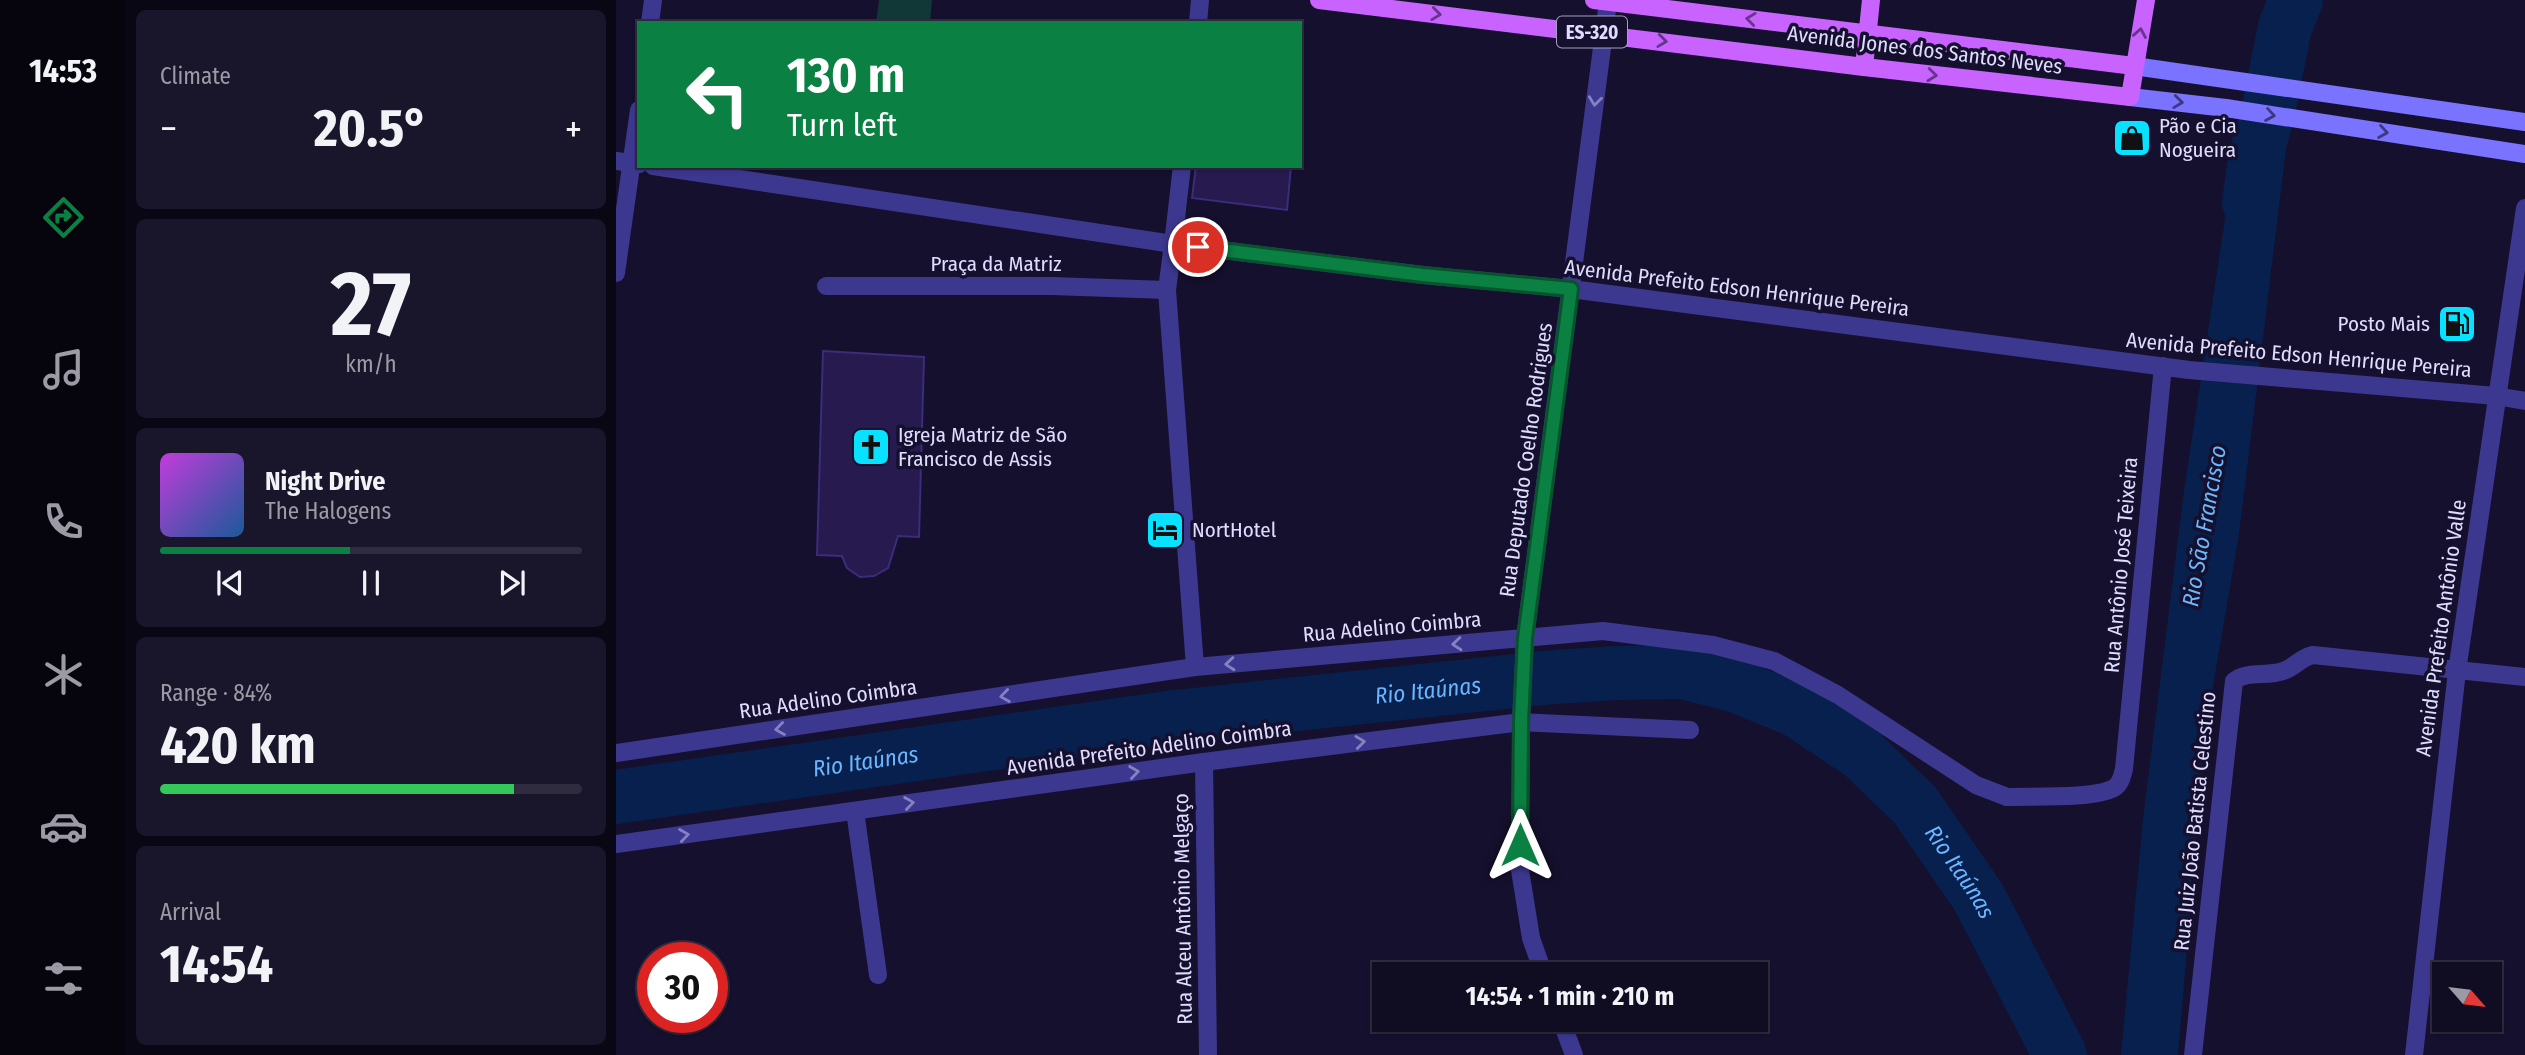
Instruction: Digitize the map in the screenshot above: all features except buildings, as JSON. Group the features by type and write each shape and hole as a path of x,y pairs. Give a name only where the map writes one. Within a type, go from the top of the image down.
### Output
{"main road":[{"name":"Avenida Jones dos Santos Neves","path":"1319,0 2226,108 2525,154"},
{"path":"1864,67 1871,0"},
{"path":"2130,97 2146,0"},
{"name":"Avenida Jones dos Santos Neves","path":"1601,1 2134,66 2525,122"}],"street":[{"path":"650,21 653,0"},
{"path":"1198,21 1200,0"},
{"name":"Rua Deputado Coelho Rodrigues","path":"1539,962 1531,938 1520,870 1521,713 1525,644 1604,34 1601,1"},
{"path":"616,273 629,163 637,121"},
{"name":"Avenida Prefeito Edson Henrique Pereira","path":"666,168 1173,244 1423,275 1571,289 2189,370 2269,379 2496,396 2525,401"},
{"path":"1182,168 1167,290 1195,667"},
{"name":"Avenida Prefeito Antônio Valle","path":"2414,1055 2457,671 2525,208"},
{"name":"Praça da Matriz","path":"826,286 1052,286 1167,290"},
{"name":"Rua Antônio José Teixeira","path":"2124,769 2163,366"},
{"name":"Rua Adelino Coimbra","path":"616,753 1195,667 1525,644 1603,631 1713,645 1747,652 1774,662 1838,695 1976,785 1995,794 2007,797 2100,793 2115,788 2120,783 2124,769"},
{"name":"Rua Juiz João Batista Celestino","path":"2193,1055 2234,681 2242,675 2281,672 2308,656 2525,677"},
{"name":"Avenida Prefeito Adelino Coimbra","path":"616,844 1204,762 1521,713 1690,730"},
{"name":"Rua Alceu Antônio Melgaço","path":"1204,762 1208,1055"},
{"path":"855,811 878,975"},
{"path":"1565,1032 1574,1055"}],"green space":[{"path":"879,0 932,0 930,21 876,21"}],"water":[{"path":"2280,0 2310,0 2304,37 2274,33"},
{"path":"2239,126 2288,133 2239,534 2206,727 2178,1055 2121,1055 2143,819 2184,491"}],"waterway":[{"name":"Rio São Francisco","path":"2249,203 2255,159 2267,116 2285,27 2296,0"},
{"name":"Rio Itaúnas","path":"616,797 1175,717 1554,677 1683,672 1734,685 1796,710 1862,754 1915,805 1979,898 2060,1055"}],"place":[{"name":"Pão e Cia Nogueira","path":"2132,138"},
{"name":"Posto Mais","path":"2457,324"},
{"name":"Igreja Matriz de São Francisco de Assis","path":"871,447"},
{"name":"NortHotel","path":"1165,530"}],"route":[{"path":"1198,247 1423,275 1571,289 1525,638 1520,845"}]}
